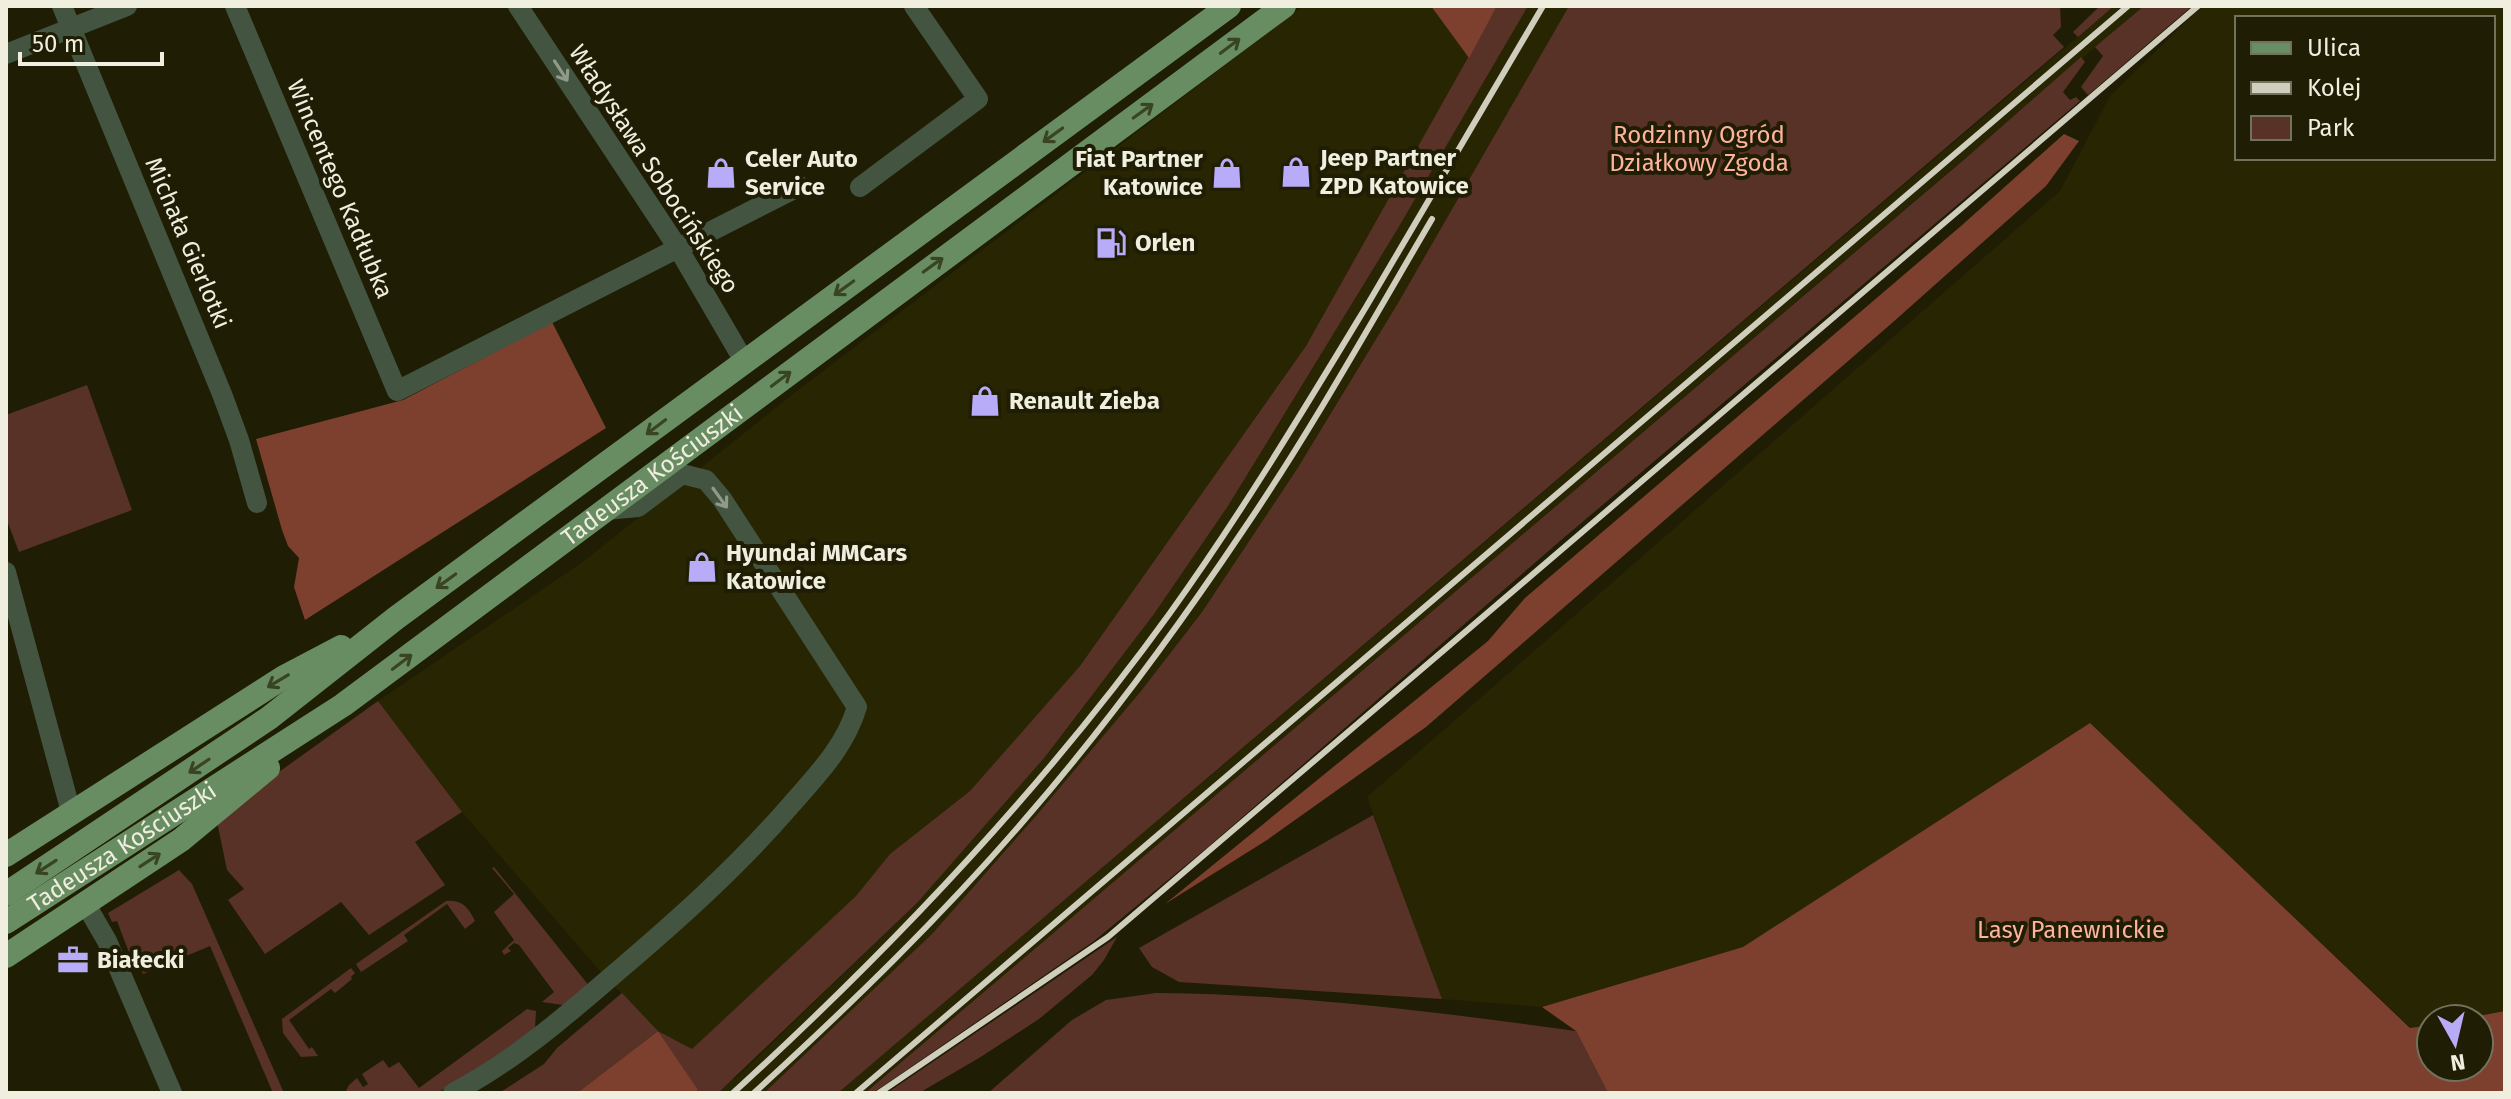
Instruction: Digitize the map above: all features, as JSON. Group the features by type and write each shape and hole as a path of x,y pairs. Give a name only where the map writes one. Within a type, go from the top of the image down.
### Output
{"main road":[{"name":"Tadeusza Kościuszki","path":"6,894 269,718 396,618 1229,6"},
{"name":"Tadeusza Kościuszki","path":"6,922 343,705 1284,6"},
{"path":"6,855 284,677 396,618"},
{"path":"6,956 181,840 343,705"}],"street":[{"name":"Michała Gierlotki","path":"62,6 222,394 257,503"},
{"path":"6,54 127,6"},
{"name":"Wincentego Kadłubka","path":"235,6 397,391 678,248"},
{"name":"Władysława Sobocińskiego","path":"518,6 678,248 744,361"},
{"path":"860,187 978,99 919,8"},
{"path":"678,248 800,186"},
{"path":"453,1093 554,1026 731,870 840,747 857,707 731,512 706,480 682,474 638,507 606,510"},
{"path":"7,582 71,812"},
{"path":"85,903 107,941 172,1093"}],"shaded area":[{"path":"1303,6 1431,6 1469,58 1306,346 1080,666 970,791 890,854 856,896 692,1049 658,1031 600,971 462,812 378,701 584,561 798,390"},
{"path":"1528,6 1569,6 1398,303 1297,469 1202,612 1141,691 932,934 834,1029 764,1093 695,1093 736,1078 917,903 1045,757 1154,614 1228,506 1397,230"},
{"path":"2114,6 2144,6 865,1093 838,1093"},
{"path":"2202,6 2505,6 2505,1011 2495,1013 2495,1003 2415,1003 2415,1027 2411,1028 2090,724 1743,947 1542,1007 1442,999 1367,797 2060,191 2110,96"}],"green space":[{"path":"1431,6 1497,6 1469,58"},
{"path":"1497,6 1528,6 1397,230 1228,506 1154,614 1045,757 917,903 718,1093 695,1093 698,1091 658,1031 692,1049 856,896 890,854 970,791 1080,666 1306,346"},
{"name":"Rodzinny Ogród Działkowy Zgoda","path":"1569,6 2060,6 2061,27 2053,35 2064,47 838,1093 764,1093 932,934 1141,691 1202,612 1297,469 1398,303"},
{"path":"2100,6 2114,6 2078,37 2073,32"},
{"path":"2144,6 2192,6 2088,95 2081,87 2103,56 2095,47"},
{"path":"2081,57 2085,62 2063,92 2070,100 2076,97 2080,101 1560,541 1208,847 1094,941 873,1093 865,1093 1967,157"},
{"path":"2064,134 2079,141 2046,186 1426,727 1267,840 1165,904 1488,641 1525,598 1961,226"},
{"path":"552,322 606,428 305,620 294,587 299,558 288,546 282,530 256,439 403,400"},
{"path":"87,385 132,510 19,552 6,518 6,415"},
{"path":"378,701 462,812 415,842 445,885 369,935 341,902 265,954 228,900 244,889 227,870 216,817"},
{"name":"Lasy Panewnickie","path":"2090,723 2410,1028 2415,1027 2415,1083 2495,1083 2495,1013 2505,1011 2505,1093 1608,1093 1576,1031 1542,1007 1743,947"},
{"path":"1373,815 1442,999 1179,982 1152,967 1139,948"},
{"path":"494,867 590,987 563,1005 542,1002 554,992 519,945 514,943 508,948 511,951 504,955 502,951 514,940 494,912 514,894"},
{"path":"179,870 192,884 284,1093 273,1093 210,946 143,974 138,961 133,963 117,921 112,922 108,913"},
{"path":"446,901 464,905 475,921 465,929 447,904 404,935 408,941 361,972 356,964"},
{"path":"1117,937 1092,975 1039,1019 919,1093 887,1093"},
{"path":"351,968 355,973 352,979 335,993 331,989 289,1020 309,1049 312,1047 318,1056 301,1057 283,1033 282,1019"},
{"path":"622,993 658,1031 577,1093 499,1093 544,1064 557,1048"},
{"path":"1156,993 1314,1000 1576,1031 1608,1093 988,1093 1072,1020 1106,1000"},
{"path":"527,1009 536,1011 535,1029 437,1093 345,1093 357,1078 363,1087 368,1084 362,1074 383,1060 389,1068 399,1062 419,1088"},
{"path":"658,1031 698,1090 695,1093 577,1093"}],"railway":[{"path":"733,1093 851,981 964,864 1071,742 1170,613 1247,500 1319,385 1543,6"},
{"path":"856,1093 2128,6"},
{"path":"879,1093 1108,937 2198,6"},
{"path":"754,1093 860,994 961,890 1055,784 1140,677 1269,491 1341,376 1432,219"}],"place":[{"name":"Jeep Partner ZPD Katowice","path":"1296,172"},
{"name":"Celer Auto Service","path":"721,173"},
{"name":"Fiat Partner Katowice","path":"1227,173"},
{"name":"Orlen","path":"1111,243"},
{"name":"Renault Zieba","path":"985,401"},
{"name":"Hyundai MMCars Katowice","path":"702,567"},
{"name":"Białecki","path":"73,960"}]}
